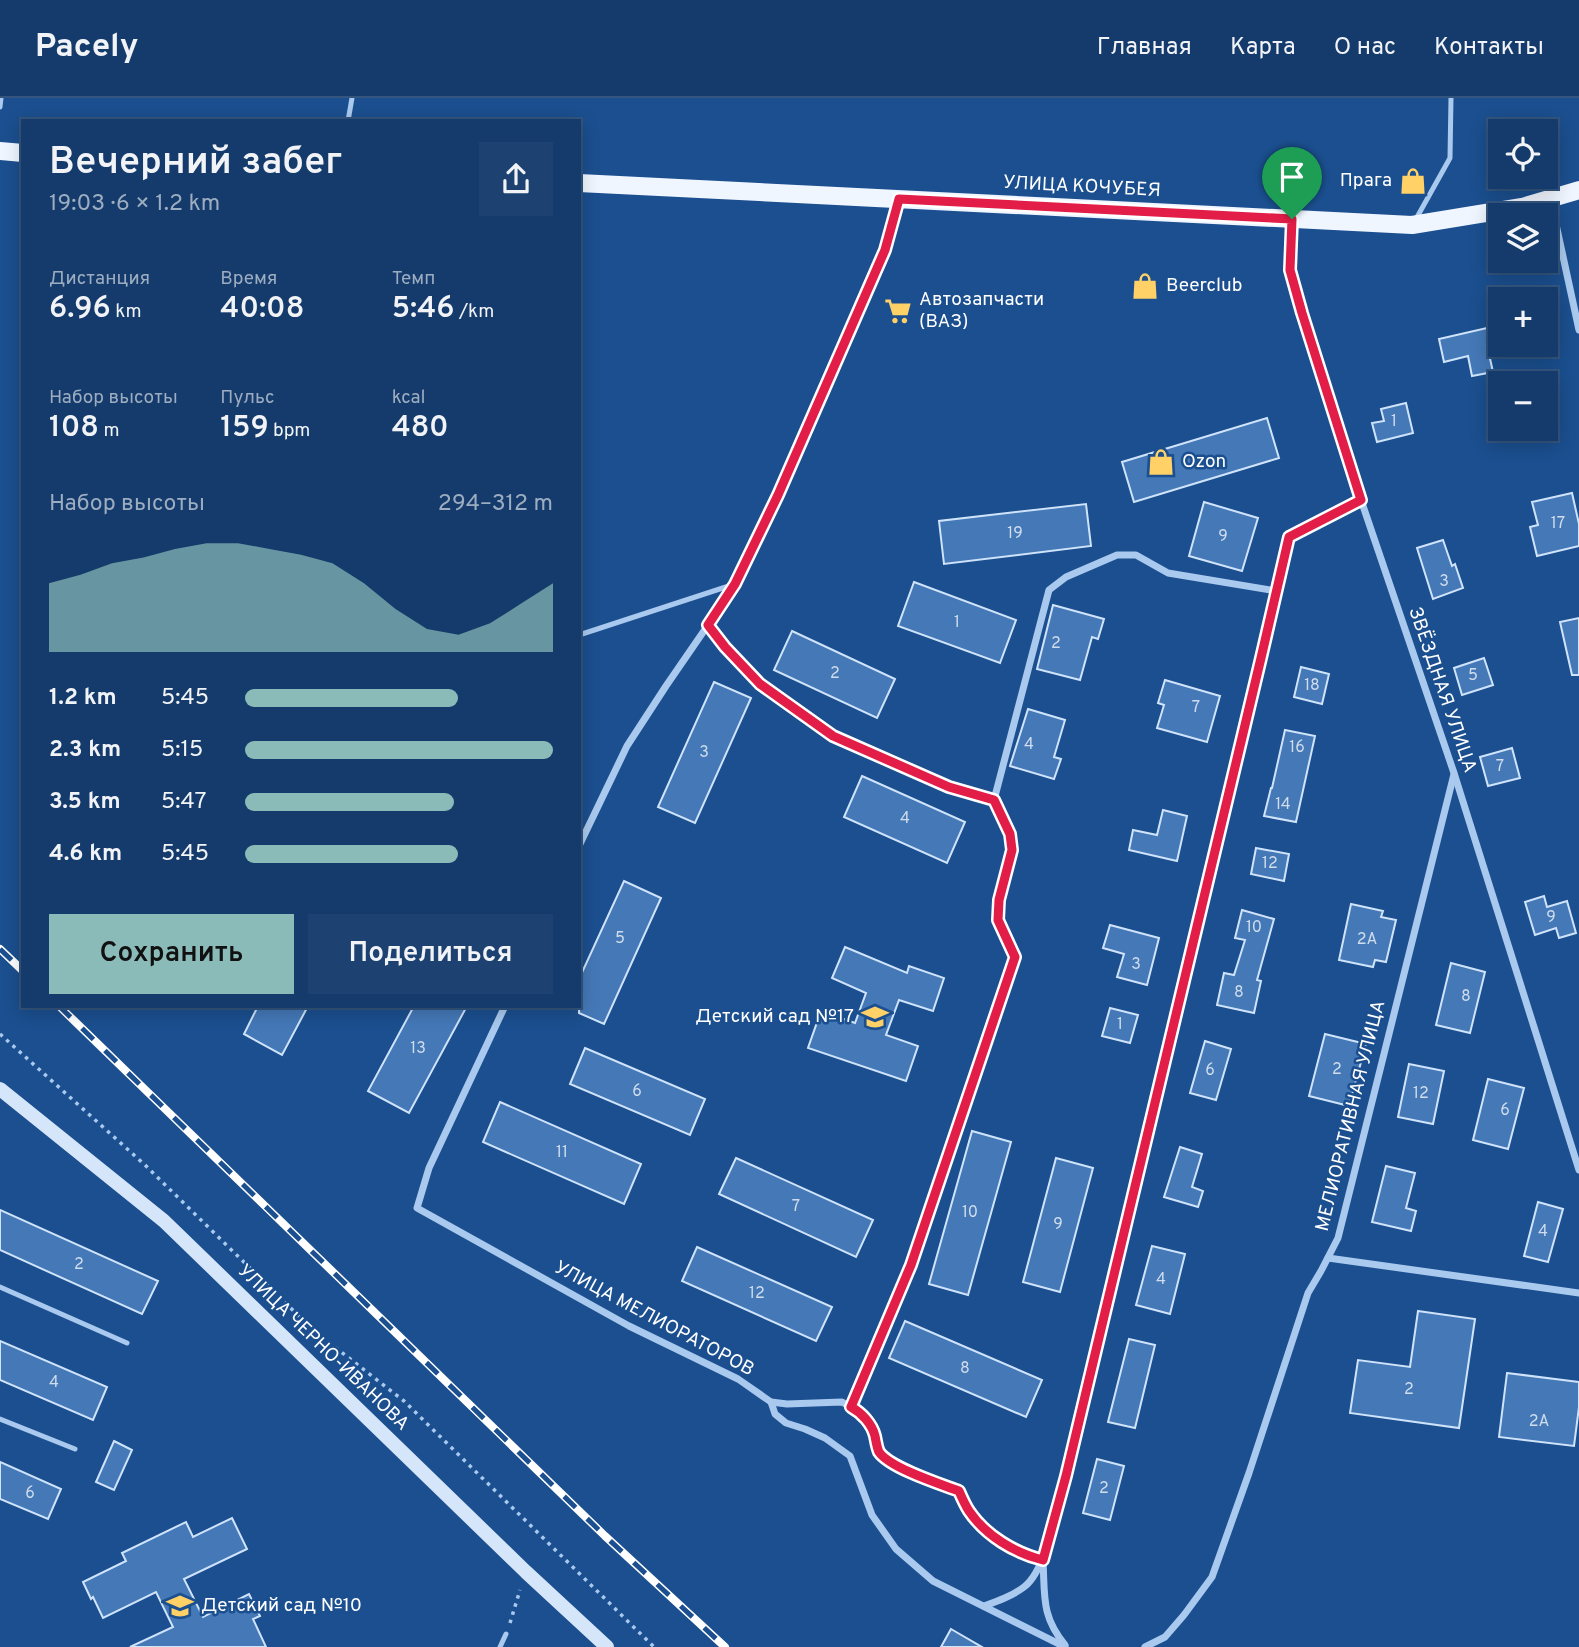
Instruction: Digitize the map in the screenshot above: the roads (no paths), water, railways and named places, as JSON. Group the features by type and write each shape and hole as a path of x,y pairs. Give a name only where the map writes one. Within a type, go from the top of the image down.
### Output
{"main road":[{"path":"0,151 21,153"},
{"name":"УЛИЦА КОЧУБЕЯ","path":"581,183 1412,225 1522,207 1579,190"},
{"name":"УЛИЦА ЧЕРНО-ИВАНОВА","path":"0,1089 164,1221 607,1647"}],"street":[{"path":"581,842 626,746 735,584 778,495 885,250 899,199"},
{"path":"1548,199 1579,330"},
{"name":"ЗВЁЗДНАЯ УЛИЦА","path":"1292,219 1290,270 1302,313 1361,500 1454,773 1579,1170"},
{"path":"984,1606 1023,1588 1043,1560 1066,1476 1289,537 1361,500"},
{"path":"994,800 1049,590 1066,577 1117,555 1136,555 1168,573 1277,591"},
{"name":"МЕЛИОРАТИВНАЯ УЛИЦА","path":"1145,1647 1165,1637 1212,1577 1308,1293 1338,1238 1454,773"},
{"name":"УЛИЦА МЕЛИОРАТОРОВ","path":"504,1008 429,1168 417,1208 629,1326 738,1380 771,1402"},
{"path":"1328,1258 1579,1293"},
{"path":"1043,1560 1025,1555 984,1528 969,1511 959,1491 906,1471 885,1458 879,1452 873,1429 859,1412 851,1407 842,1402 771,1402 775,1414 786,1423 825,1438 849,1457 872,1515 896,1549 933,1581 1065,1647"},
{"path":"1043,1560 1046,1612 1056,1635 1065,1647"}],"lane":[{"path":"0,107 1,98"},
{"path":"348,119 352,98"},
{"path":"1412,225 1450,158 1451,98"},
{"path":"581,634 735,584"},
{"path":"708,625 760,684 833,736 949,787 994,800 1010,834 1012,850 999,900 998,920 1015,957 911,1265 851,1407"},
{"path":"0,1287 127,1343"},
{"path":"0,1419 75,1449"},
{"path":"500,1647 506,1634"}],"railway":[{"path":"0,949 21,969"},
{"path":"61,1008 605,1536 725,1647"}],"place":[{"name":"Прага","path":"1413,181"},
{"name":"Beerclub","path":"1145,286"},
{"name":"Автозапчасти (ВАЗ)","path":"898,311"},
{"name":"Ozon","path":"1161,462"},
{"name":"Детский сад №17","path":"875,1017"},
{"name":"Детский сад №10","path":"180,1606"}]}
